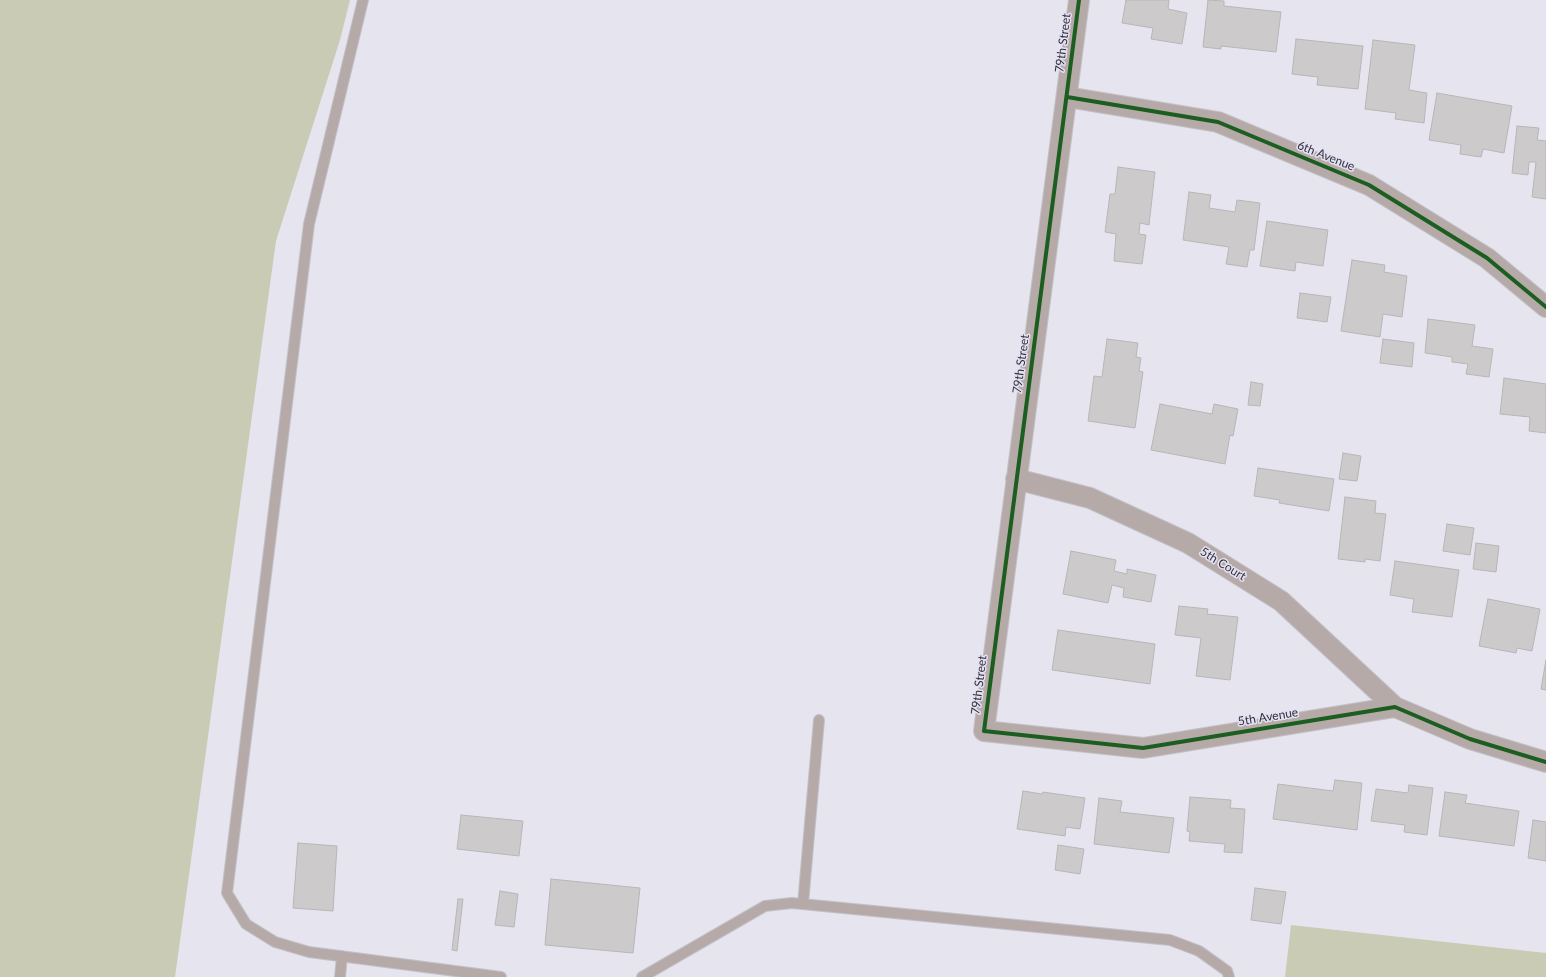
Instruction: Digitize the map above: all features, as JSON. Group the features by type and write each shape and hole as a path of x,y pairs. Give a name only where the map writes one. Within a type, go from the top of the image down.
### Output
{"street":[{"name":"79th Street","path":"984,731 1079,0"},
{"name":"6th Avenue","path":"1067,97 1218,122 1369,185 1487,258 1546,307"},
{"name":"5th Court","path":"1016,479 1090,498 1188,543 1281,600 1395,707"},
{"name":"5th Avenue","path":"984,731 1143,748 1395,707"},
{"path":"1395,707 1470,739 1546,762"}],"lane":[{"path":"363,0 309,224 227,893 246,924 276,942 309,952 501,977"},
{"path":"803,904 819,720"},
{"path":"642,977 765,906 792,903 1170,940 1199,951 1227,971 1229,977"},
{"path":"340,977 342,956"}],"green space":[{"path":"0,0 350,0 340,40 276,241 175,977 0,977"},
{"path":"1291,925 1546,953 1546,977 1285,977"}],"building":[{"path":"1126,0 1169,0 1168,9 1187,13 1182,44 1151,39 1153,28 1122,23"},
{"path":"1208,0 1224,1 1224,6 1281,12 1276,52 1221,46 1221,49 1203,47"},
{"path":"1296,39 1363,46 1358,89 1317,85 1318,77 1292,74"},
{"path":"1373,40 1415,45 1409,90 1427,93 1424,123 1395,119 1396,113 1365,109"},
{"path":"1437,93 1512,106 1504,153 1483,149 1481,157 1460,154 1461,145 1429,140"},
{"path":"1517,126 1539,128 1537,140 1546,141 1546,199 1532,197 1536,162 1529,162 1528,175 1512,173"},
{"path":"1118,167 1155,172 1149,225 1140,223 1139,234 1146,235 1142,264 1114,261 1116,234 1105,232 1110,194 1115,194"},
{"path":"1189,192 1211,195 1209,208 1235,212 1237,200 1260,203 1254,250 1250,250 1247,267 1226,264 1229,247 1183,240"},
{"path":"1267,221 1328,230 1323,266 1296,262 1295,271 1260,266"},
{"path":"1352,260 1385,265 1384,272 1407,276 1402,317 1383,314 1380,337 1341,331"},
{"path":"1300,293 1331,297 1327,322 1297,318"},
{"path":"1428,319 1475,325 1472,346 1493,349 1489,377 1466,374 1468,364 1452,362 1452,357 1425,353"},
{"path":"1107,339 1138,343 1136,357 1141,358 1139,371 1143,372 1135,428 1088,421 1094,376 1102,377"},
{"path":"1383,339 1414,343 1412,367 1380,363"},
{"path":"1504,378 1546,384 1546,433 1529,431 1530,417 1500,414"},
{"path":"1251,382 1263,384 1260,406 1248,405"},
{"path":"1160,404 1212,414 1214,404 1238,409 1233,436 1230,435 1225,464 1151,450"},
{"path":"1343,453 1361,456 1357,481 1339,479"},
{"path":"1258,468 1334,479 1329,511 1279,503 1280,500 1254,496"},
{"path":"1345,497 1376,501 1375,513 1386,514 1380,561 1365,559 1365,562 1338,559"},
{"path":"1447,524 1474,528 1470,555 1443,551"},
{"path":"1476,543 1499,546 1496,572 1473,569"},
{"path":"1071,551 1116,560 1114,571 1127,574 1127,569 1156,575 1151,602 1123,597 1124,588 1112,585 1108,603 1063,594"},
{"path":"1395,561 1459,570 1452,617 1412,612 1414,599 1390,595"},
{"path":"1488,599 1540,609 1532,651 1517,648 1516,653 1479,646"},
{"path":"1179,606 1208,609 1207,614 1238,617 1230,680 1196,676 1201,638 1175,635"},
{"path":"1058,630 1155,644 1150,684 1052,670"},
{"path":"1546,660 1546,690 1541,689"},
{"path":"1335,780 1362,783 1357,830 1273,819 1278,784 1333,791"},
{"path":"1409,785 1433,788 1427,835 1404,832 1405,825 1371,821 1376,789 1408,793"},
{"path":"1023,791 1042,794 1043,792 1085,798 1080,829 1066,827 1065,836 1017,829"},
{"path":"1445,792 1467,795 1465,803 1519,811 1514,846 1439,836"},
{"path":"1190,797 1231,800 1230,808 1245,809 1242,853 1224,852 1225,844 1189,841 1190,832 1187,831"},
{"path":"1099,798 1122,801 1120,812 1174,818 1169,853 1094,844"},
{"path":"461,815 523,821 519,856 457,849"},
{"path":"1533,820 1546,822 1546,861 1528,858"},
{"path":"298,843 337,846 333,911 293,908"},
{"path":"1058,845 1084,849 1080,874 1055,870"},
{"path":"551,879 640,888 633,953 545,945"},
{"path":"1255,888 1286,892 1281,924 1251,920"},
{"path":"500,891 518,894 514,927 495,925"},
{"path":"458,899 463,899 457,951 452,950"}],"cycle path":[{"path":"1079,0 984,731 1143,748 1395,707 1470,739 1546,762"},
{"path":"1067,97 1218,122 1369,185 1487,258 1546,307"}]}
